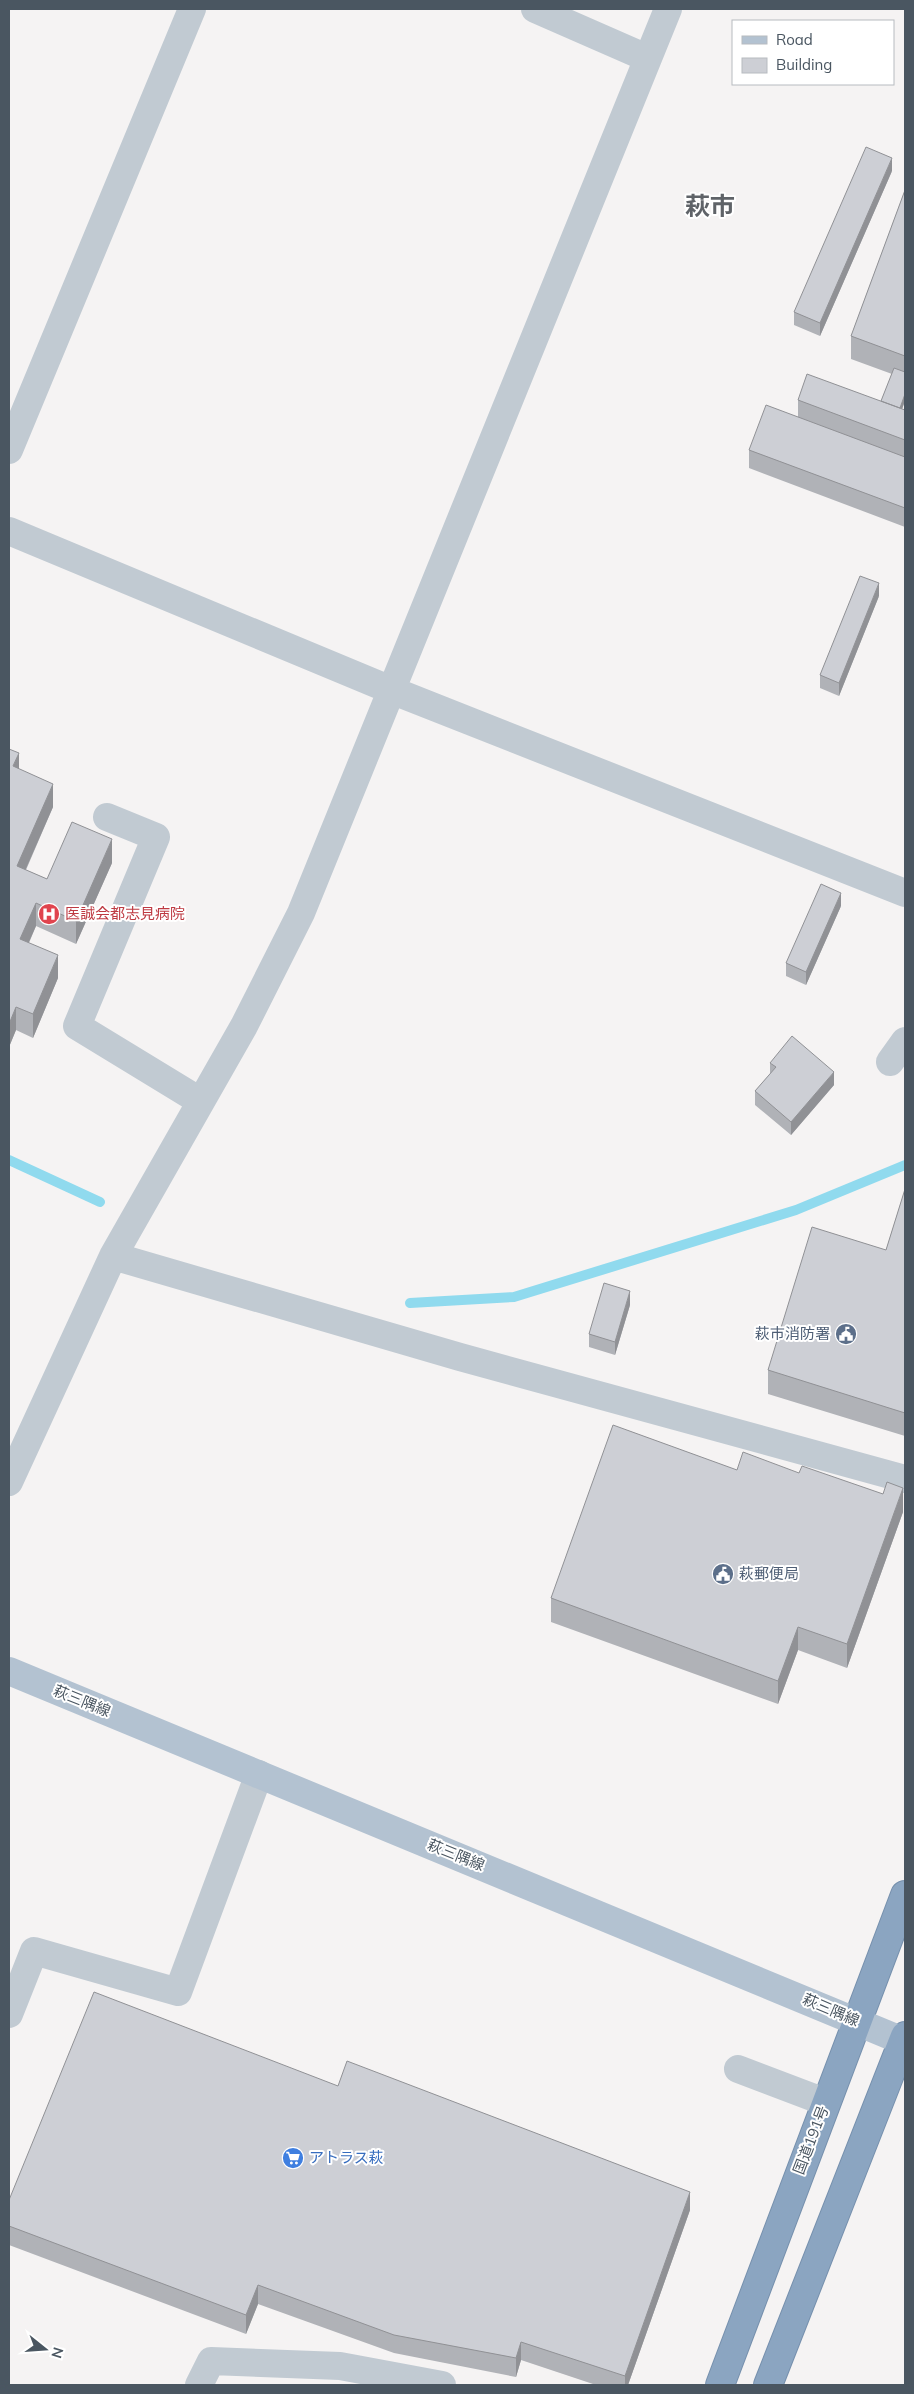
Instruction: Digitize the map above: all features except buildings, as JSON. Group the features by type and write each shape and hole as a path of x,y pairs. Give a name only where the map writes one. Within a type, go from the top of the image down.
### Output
{"highway":[{"name":"国道191号","path":"720,2385 825,2102 858,2021 905,1895"},
{"path":"768,2385 905,2039"}],"main road":[{"name":"萩三隅線","path":"9,1670 905,2039"}],"street":[{"path":"9,450 192,9"},
{"path":"535,9 648,58"},
{"path":"9,1482 113,1256 244,1026 301,913 668,9"},
{"path":"9,531 391,690 905,893"},
{"path":"107,817 156,837 77,1026 200,1101"},
{"path":"113,1256 460,1357 905,1479"},
{"path":"9,2014 34,1951 178,1992 260,1774"},
{"path":"738,2069 825,2102"},
{"path":"199,2385 211,2361 340,2366 442,2385"}],"waterway":[{"path":"9,1160 100,1202"},
{"path":"410,1303 514,1297 796,1210 905,1165"}],"place":[{"name":"医誠会都志見病院","path":"49,914"},
{"name":"萩市消防署","path":"846,1334"},
{"name":"萩郵便局","path":"723,1574"},
{"name":"アトラス萩","path":"293,2158"}],"district":[{"name":"萩市","path":"710,206"}]}
